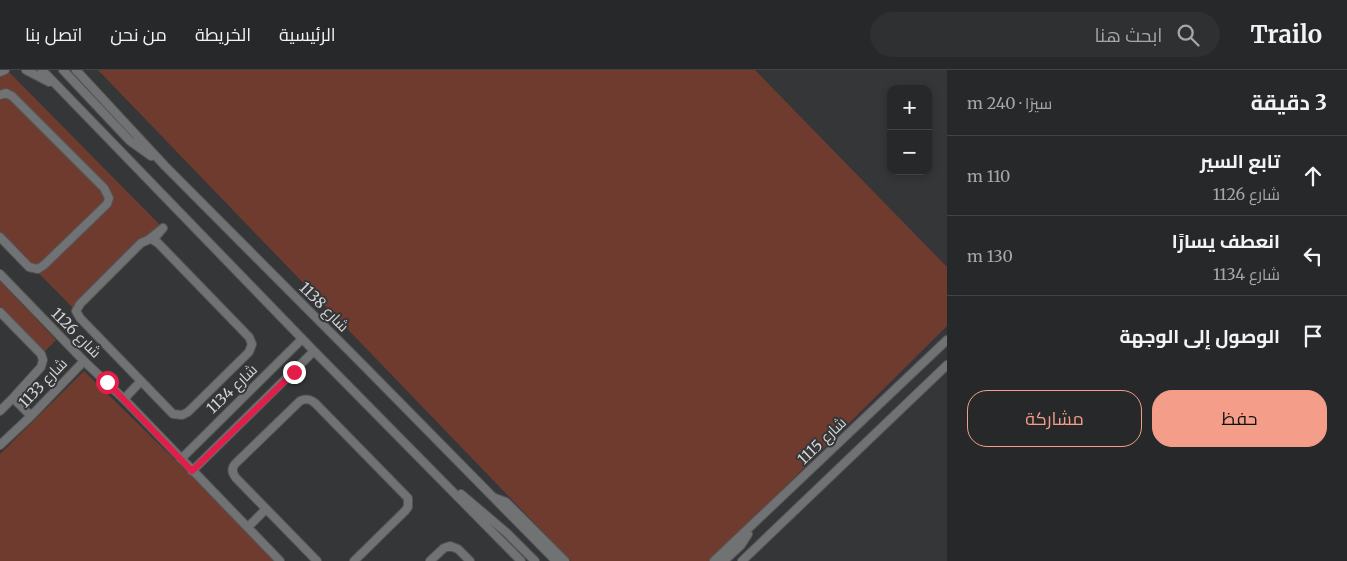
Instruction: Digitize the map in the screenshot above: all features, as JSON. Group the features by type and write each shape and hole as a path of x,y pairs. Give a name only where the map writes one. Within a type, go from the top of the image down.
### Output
{"street":[{"path":"0,72 5,70"},
{"path":"26,70 59,88"},
{"path":"42,70 302,339 521,561"},
{"path":"63,70 130,142 165,166"},
{"name":"شارع 1138","path":"76,70 165,166 556,561"},
{"path":"0,95 6,93 12,96 104,188 109,198 104,207 44,266 38,269 29,267 0,237"},
{"path":"163,228 153,240 249,337 252,347 188,412 182,415 173,414 141,381 80,318 76,311 80,304 141,243 163,228"},
{"name":"شارع 1126","path":"0,274 280,561"},
{"path":"0,312 41,354 43,360 41,366 0,411"},
{"name":"شارع 1134","path":"181,459 302,339"},
{"name":"شارع 1115","path":"714,561 947,340"},
{"name":"شارع 1134","path":"192,471 314,351"},
{"name":"شارع 1133","path":"0,445 84,361"},
{"name":"شارع 1115","path":"742,561 947,365"},
{"path":"124,399 141,381"},
{"path":"13,398 31,416"},
{"path":"317,561 234,475 232,470 233,466 300,401 305,399 310,399 321,409 408,498 408,507 405,511 354,561"},
{"path":"443,482 470,500 535,561"},
{"path":"493,498 506,502 565,561"},
{"path":"248,527 266,508"},
{"path":"724,561 741,545 756,522"},
{"path":"430,561 444,548 450,546 458,549 470,561"}],"shaded area":[{"path":"0,70 7,70 163,228 76,311 0,234"},
{"path":"98,70 755,70 947,267 947,326 710,561 571,561"},
{"path":"0,281 56,340 44,352 0,306"},
{"path":"84,371 279,561 0,561 0,454"}],"route":[{"path":"107,382 192,471 294,372"}]}
